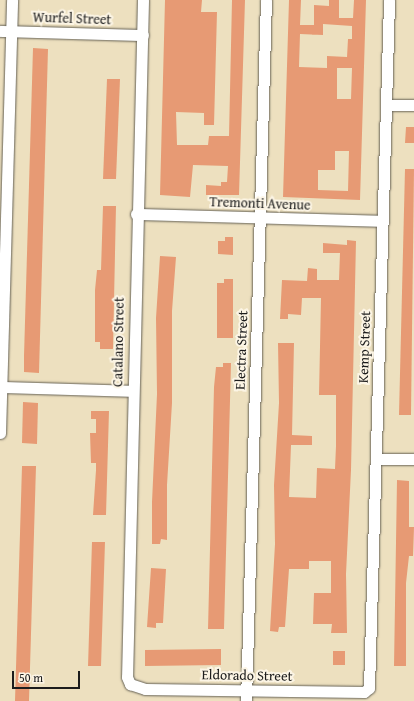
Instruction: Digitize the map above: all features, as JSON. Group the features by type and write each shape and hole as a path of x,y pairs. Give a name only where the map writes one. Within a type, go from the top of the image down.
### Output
{"street":[{"path":"0,434 6,31 12,0"},
{"name":"Catalano Street","path":"130,684 126,670 136,214 143,0"},
{"name":"Electra Street","path":"246,696 266,0"},
{"name":"Kemp Street","path":"364,692 369,688 389,0"},
{"name":"Wurfel Street","path":"6,31 143,35"},
{"path":"386,105 414,105"},
{"name":"Tremonti Avenue","path":"136,214 382,221"},
{"path":"1,387 132,391"},
{"path":"376,459 414,459"},
{"name":"Eldorado Street","path":"130,684 145,689 246,696 364,692"}],"building":[{"path":"165,0 202,0 201,12 217,12 214,125 204,125 204,113 176,112 177,145 208,145 209,136 229,136 232,0 245,0 239,195 206,195 206,185 221,186 221,182 227,182 228,166 193,165 190,197 160,195"},
{"path":"289,0 301,0 300,25 314,25 314,5 329,6 329,0 339,0 339,18 353,18 354,0 366,0 360,200 283,197","holes":["323,24 352,26 352,39 348,39 347,57 327,56 327,68 299,67 300,34 323,35","337,68 352,68 351,99 337,99","335,151 349,151 348,191 318,190 318,170 335,170"]},
{"path":"33,48 48,49 39,373 24,372"},
{"path":"107,79 120,79 116,179 103,179"},
{"path":"406,127 414,127 414,143 405,143"},
{"path":"405,169 414,169 411,415 399,415"},
{"path":"103,206 116,206 113,349 100,349 100,342 95,342 95,290 97,270 101,270"},
{"path":"225,237 233,237 233,255 218,254 218,241 225,241"},
{"path":"347,240 356,241 351,470 346,574 347,633 331,633 332,624 313,624 314,593 331,593 331,561 309,561 309,569 289,569 285,627 279,627 278,632 270,631 275,544 274,485 279,403 278,343 294,343 292,435 312,436 312,445 291,445 289,497 316,498 317,468 335,469 336,446 336,395 319,395 321,298 302,298 301,315 288,314 288,319 280,319 282,280 307,281 308,268 317,269 317,280 339,280 340,253 323,253 323,243 347,245"},
{"path":"160,256 176,257 172,311 172,403 167,485 167,540 161,539 160,544 152,544 152,502 157,394 156,318"},
{"path":"224,279 233,279 233,338 217,338 217,283 224,283"},
{"path":"223,363 231,363 224,629 208,629 214,387 216,367 223,367"},
{"path":"23,402 38,403 37,444 22,443"},
{"path":"91,411 109,411 106,515 93,515 96,463 91,463 90,433 96,433 96,419 91,419"},
{"path":"22,466 36,466 29,701 15,701"},
{"path":"397,480 409,481 409,527 414,527 413,556 409,556 406,583 406,666 394,666"},
{"path":"92,542 105,542 101,666 88,666"},
{"path":"151,568 166,569 163,623 156,623 156,628 147,627"},
{"path":"221,649 221,665 145,666 145,650"},
{"path":"333,651 345,651 345,665 333,665"}]}
